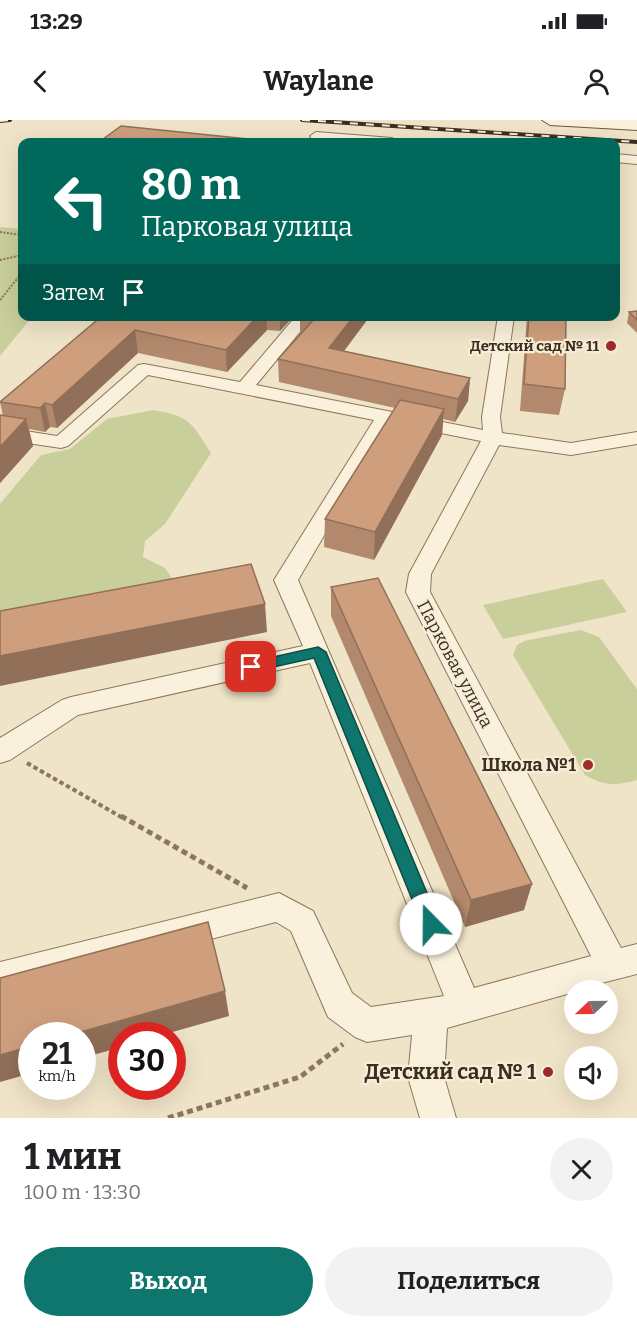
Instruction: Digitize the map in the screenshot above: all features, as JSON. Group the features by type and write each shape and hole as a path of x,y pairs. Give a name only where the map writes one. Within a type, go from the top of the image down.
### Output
{"street":[{"path":"550,120 637,125"},
{"path":"316,136 340,138"},
{"path":"620,159 637,160"},
{"path":"244,388 301,321"},
{"name":"Парковая улица","path":"505,321 492,417 493,438 420,574 418,592 625,962"},
{"path":"0,433 61,442 144,369 384,418 493,438 571,449 637,438"},
{"path":"384,418 286,580 465,1007"},
{"path":"1,750 71,707 318,652"},
{"path":"0,978 279,906 302,921 340,1005 367,1025 431,1016 625,962"},
{"path":"431,1016 426,1077 438,1118"}],"path":[{"path":"0,232 18,235"},
{"path":"0,260 18,256"},
{"path":"0,300 18,278"},
{"path":"1,750 279,906"},
{"path":"168,1118 300,1077 367,1025"}],"green space":[{"path":"0,227 18,229 18,321 29,321 0,356"},
{"path":"153,410 175,415 189,422 211,453 165,524 145,541 143,557 165,568 173,580 0,614 0,504 41,455 70,449 107,419"},
{"path":"603,579 627,612 503,639 483,605"},
{"path":"581,630 599,637 637,689 637,780 610,784 585,775 513,655 517,645 524,641"}],"building":[{"path":"121,126 240,138 104,138"},
{"path":"637,311 637,320 629,312"},
{"path":"96,321 253,321 226,350 135,330 52,405 45,403 40,408 0,402"},
{"path":"312,321 350,321 329,348 470,378 458,399 278,359"},
{"path":"529,321 566,321 565,389 524,384"},
{"path":"400,400 444,409 375,532 325,519"},
{"path":"0,415 26,419 0,447"},
{"path":"251,564 265,604 0,656 0,611"},
{"path":"378,578 532,884 471,900 331,587"},
{"path":"208,922 225,991 116,1022 108,1022 108,1024 96,1028 96,1022 18,1022 18,1050 0,1055 0,978"}],"railway":[{"path":"0,121 10,120"},
{"path":"302,120 576,138"},
{"path":"620,141 637,142"}],"place":[{"name":"Детский сад № 11","path":"611,346"},
{"name":"Школа №1","path":"588,765"},
{"name":"Детский сад № 1","path":"548,1072"}],"route":[{"path":"251,667 318,652 431,924"}]}
